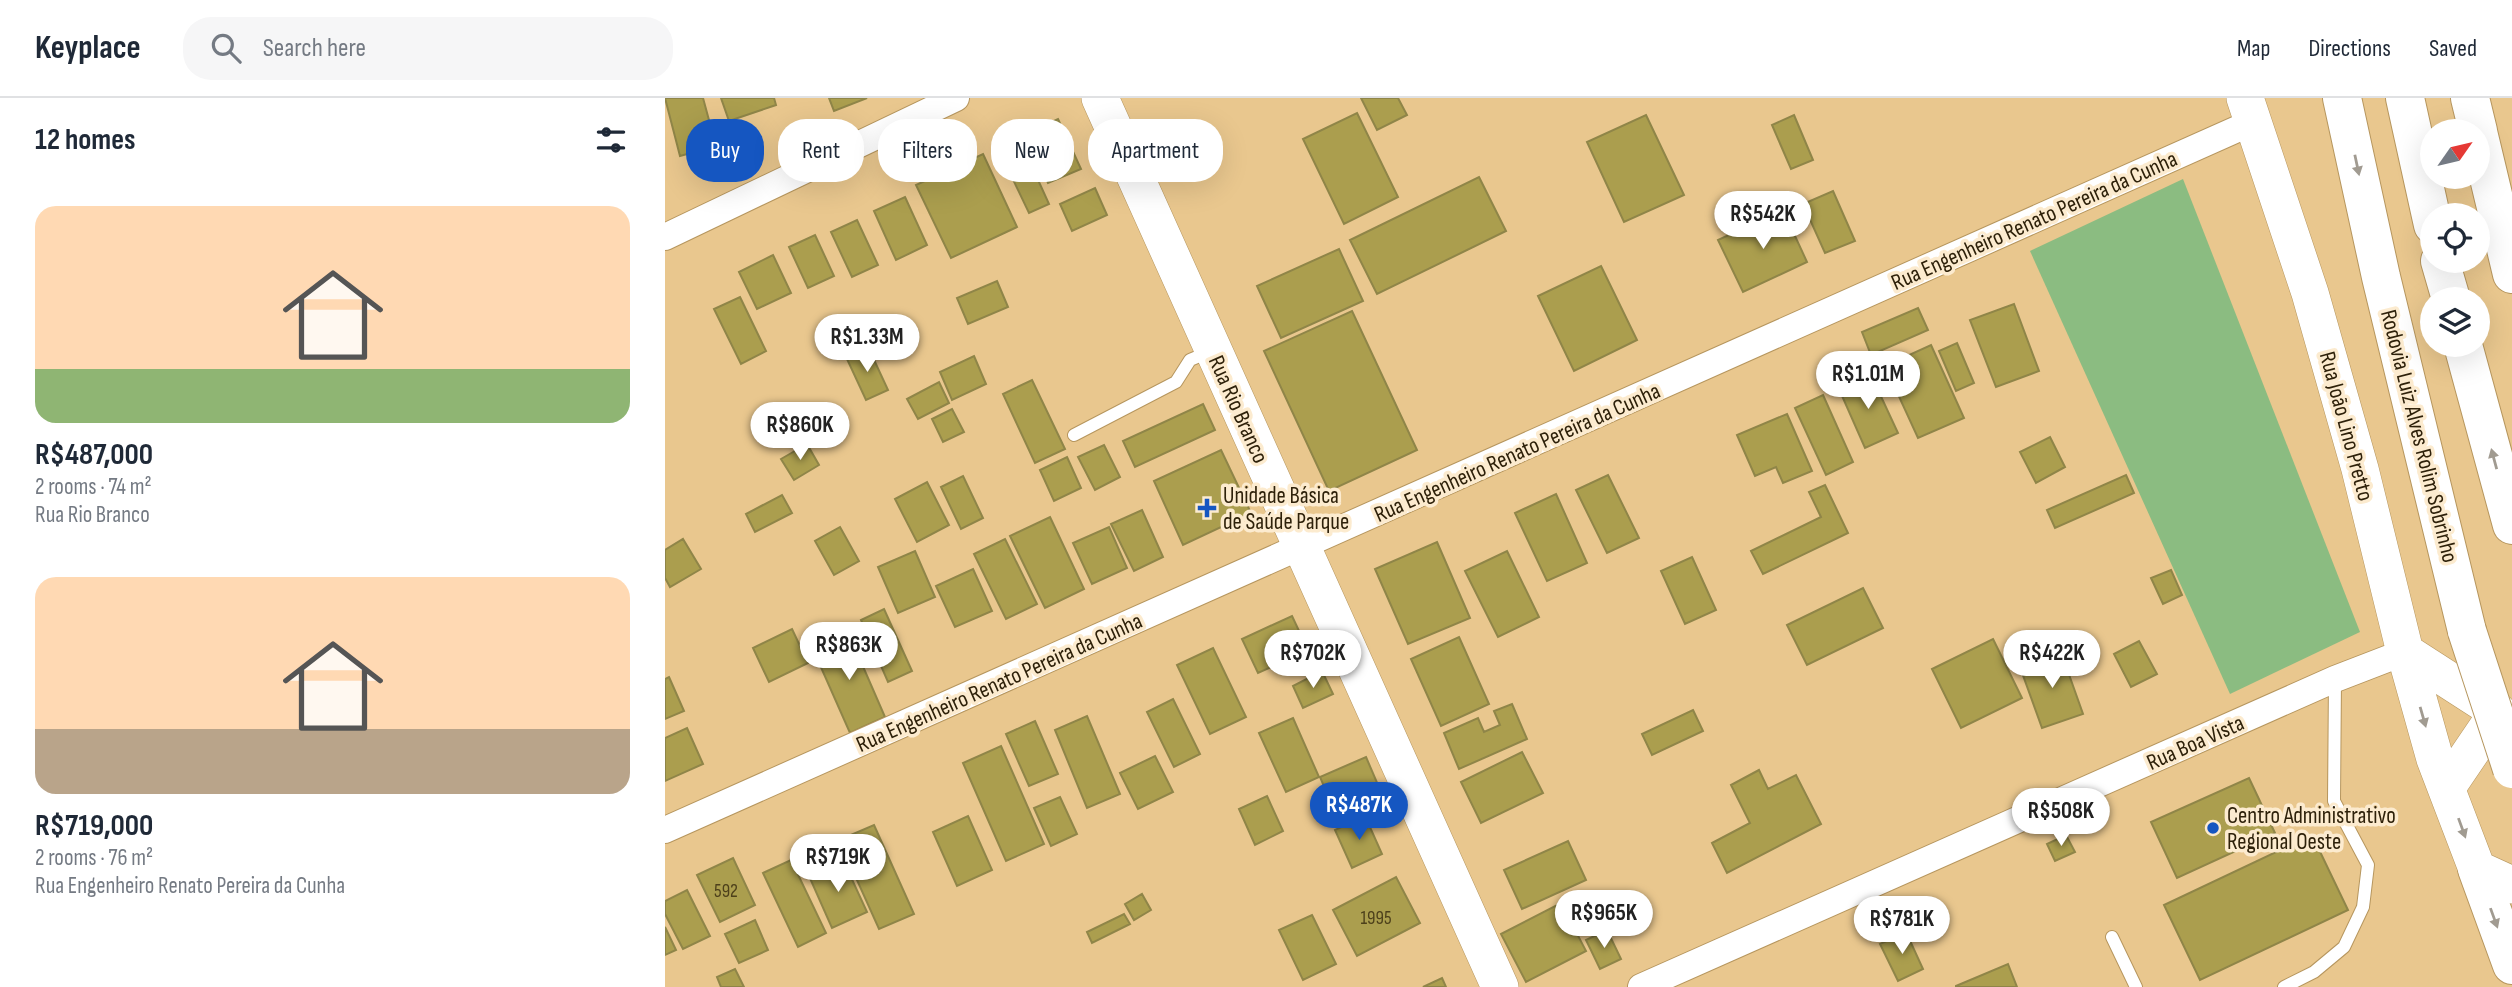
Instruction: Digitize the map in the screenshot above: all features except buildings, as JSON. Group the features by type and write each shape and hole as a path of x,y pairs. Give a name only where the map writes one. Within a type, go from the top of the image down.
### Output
{"highway":[{"name":"Rodovia Luiz Alves Rolim Sobrinho","path":"2342,98 2381,277 2467,631 2512,769"},
{"path":"2405,98 2428,203"},
{"path":"2470,98 2475,119"},
{"path":"2490,182 2512,274"},
{"path":"2466,357 2512,525"},
{"path":"2477,869 2512,965"}],"street":[{"path":"665,237 956,98"},
{"name":"Rua Rio Branco","path":"1100,98 1500,987"},
{"name":"Rua Engenheiro Renato Pereira da Cunha","path":"665,830 1302,548 2249,110"},
{"name":"Rua João Lino Pretto","path":"2249,110 2310,293 2360,470 2405,652"},
{"path":"2405,652 2505,711 2447,787"},
{"path":"2405,652 2435,760 2477,869 2512,885"},
{"name":"Rua Boa Vista","path":"1641,987 2335,679 2405,652"}],"lane":[{"path":"1074,435 1176,382 1190,360 1212,350"},
{"path":"2284,987 2314,972 2344,947 2363,907 2368,865 2334,801 2335,679"},
{"path":"2112,937 2136,987"}],"green space":[{"path":"2183,179 2360,632 2230,694 2030,251"}],"place":[{"name":"Unidade Básica de Saúde Parque","path":"1207,508"},
{"name":"Centro Administrativo Regional Oeste","path":"2213,828"}]}
